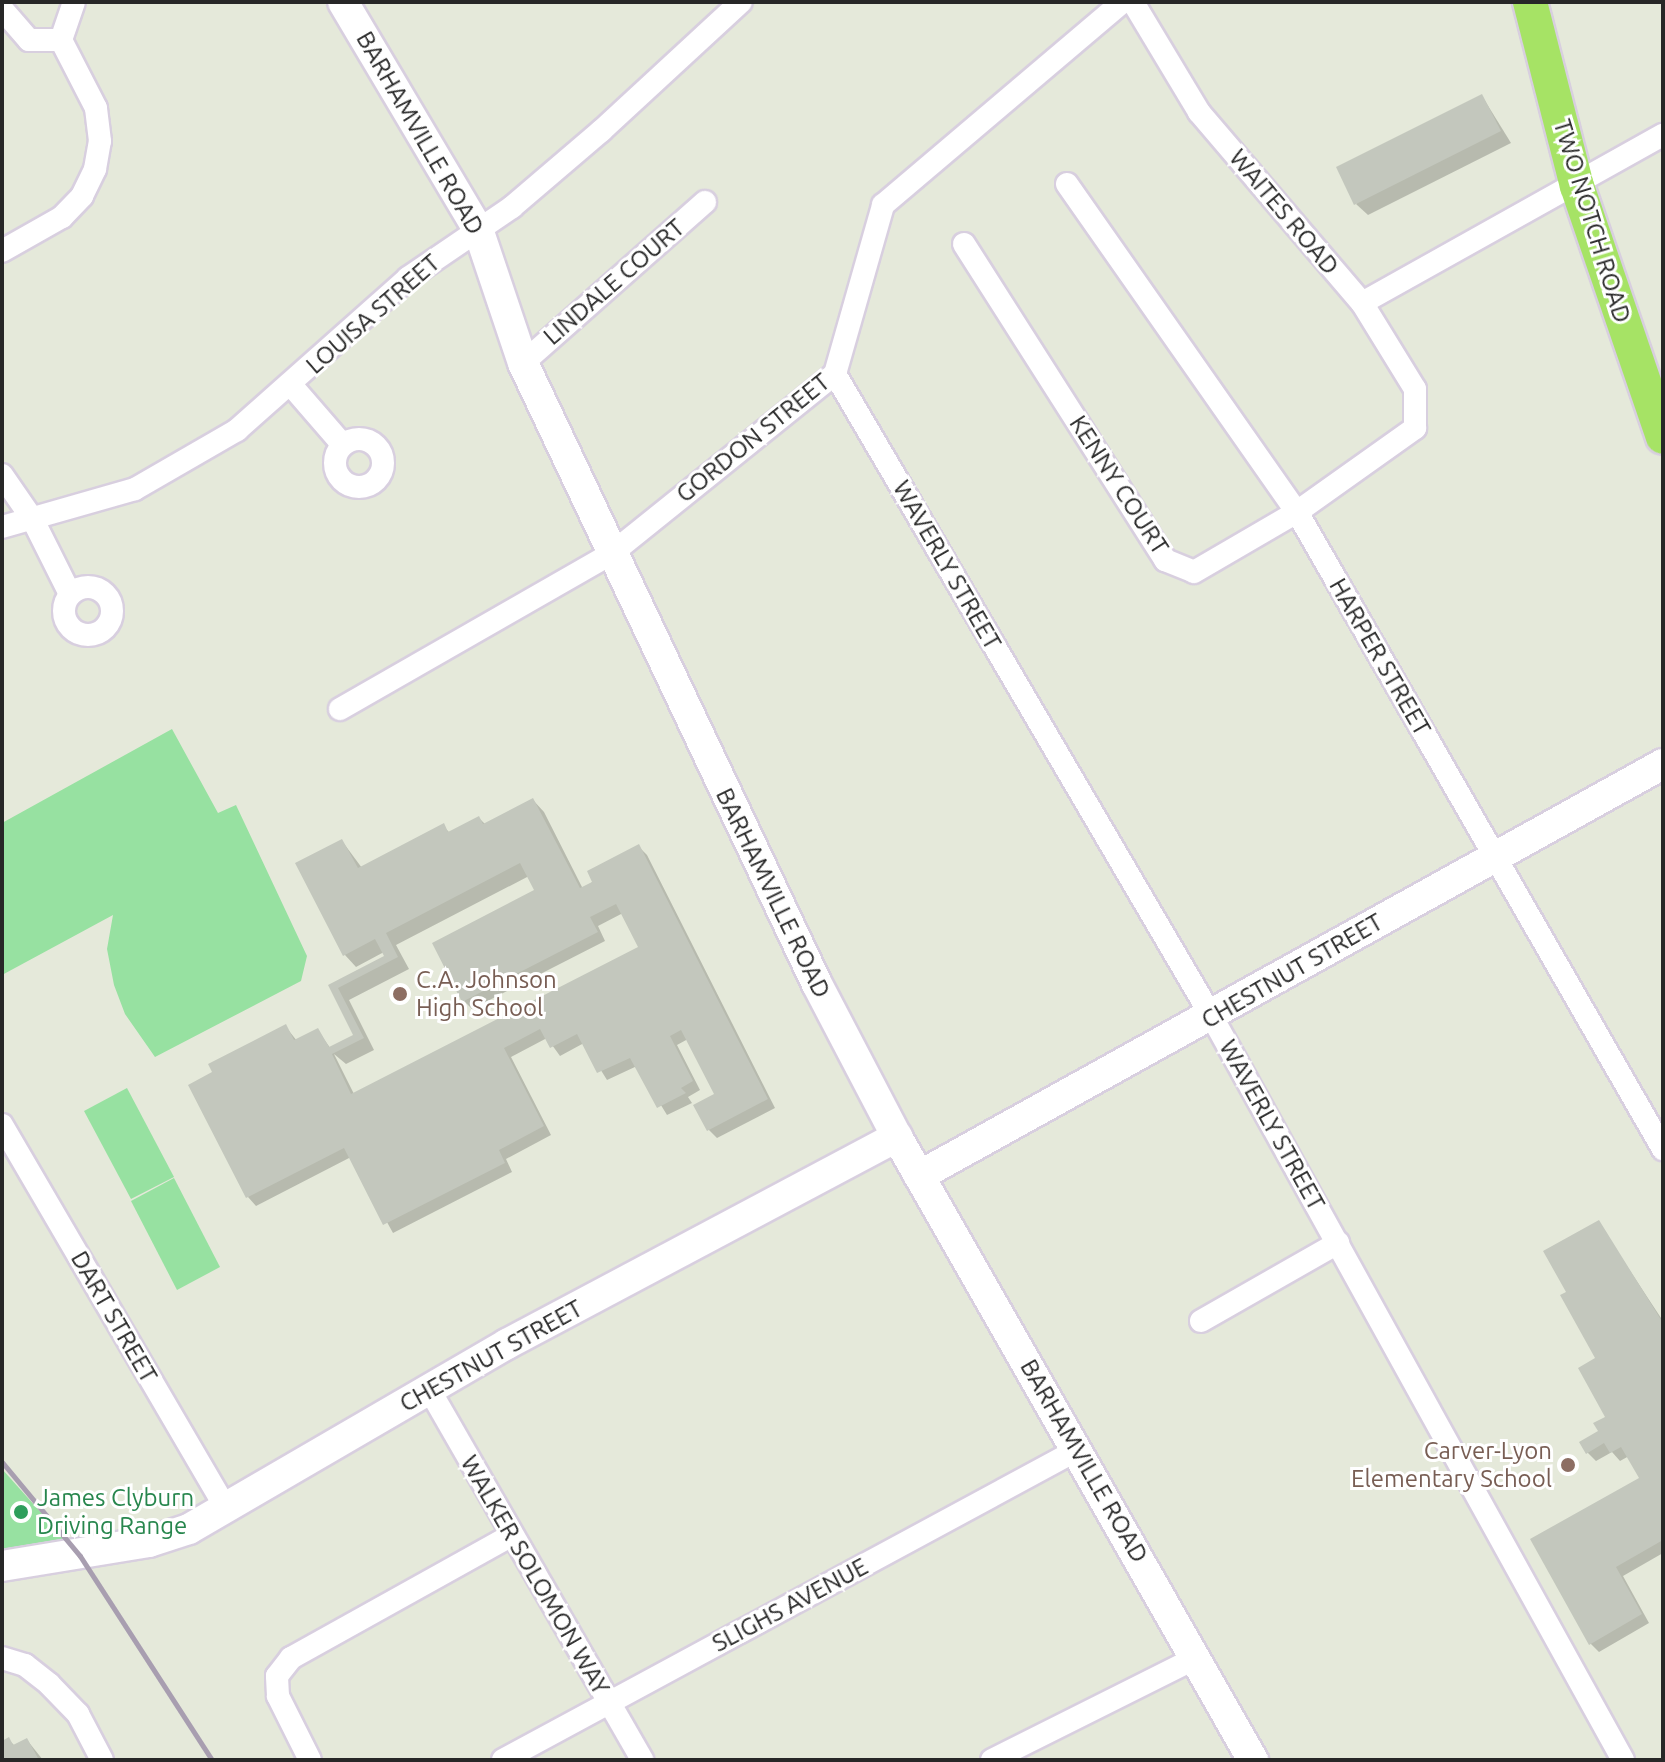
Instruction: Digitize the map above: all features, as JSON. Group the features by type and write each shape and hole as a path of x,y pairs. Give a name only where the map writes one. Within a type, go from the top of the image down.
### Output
{"main road":[{"name":"TWO NOTCH ROAD","path":"1530,2 1577,186 1663,437"}],"street":[{"path":"2,251 62,217 82,196 95,169 100,141 96,108 61,40 74,2"},
{"name":"LOUISA STREET","path":"2,527 135,489 182,466 237,430 408,278 478,229 601,131 741,2"},
{"name":"GORDON STREET","path":"340,709 611,554 835,374 883,205 1122,2"},
{"name":"WAITES ROAD","path":"1133,2 1199,112 1362,303 1415,389 1415,428"},
{"name":"BARHAMVILLE ROAD","path":"348,4 478,229 523,363 611,554 768,884 897,1137 1253,1760"},
{"path":"2,9 29,40 61,40"},
{"path":"1362,303 1577,186 1663,135"},
{"name":"HARPER STREET","path":"1067,184 1297,512 1663,1149"},
{"name":"LINDALE COURT","path":"523,363 705,202"},
{"name":"KENNY COURT","path":"964,244 1165,560 1194,572 1297,512 1415,428"},
{"name":"WAVERLY STREET","path":"835,374 1212,1017 1623,1760"},
{"path":"291,385 343,445"},
{"path":"2,475 33,520 70,594"},
{"name":"CHESTNUT STREET","path":"919,1176 1212,1017 1663,764"},
{"name":"DART STREET","path":"2,1125 226,1509"},
{"name":"CHESTNUT STREET","path":"2,1566 80,1556 170,1537 226,1509 429,1389 897,1137"},
{"path":"1201,1321 1338,1243"},
{"name":"WALKER SOLOMON WAY","path":"429,1389 642,1760"},
{"name":"SLIGHS AVENUE","path":"503,1760 1077,1450"},
{"path":"310,1760 278,1696 277,1676 291,1658 512,1535"},
{"path":"2,1658 25,1665 49,1684 78,1714 102,1760"},
{"path":"992,1760 1196,1658"}],"green space":[{"path":"172,729 218,813 236,805 307,956 301,981 155,1057 125,1014 114,985 107,949 113,915 2,975 2,823"},
{"path":"127,1088 174,1177 131,1199 84,1111"},
{"path":"174,1178 220,1267 177,1290 131,1201"},
{"name":"James Clyburn Driving Range","path":"2,1469 80,1556 2,1566"}],"building":[{"path":"1482,94 1501,131 1354,205 1336,167"},
{"path":"533,798 580,888 592,882 587,871 639,844 768,1099 707,1131 693,1105 714,1094 681,1030 670,1036 693,1081 681,1088 686,1093 657,1108 630,1058 597,1073 577,1034 550,1048 540,1029 504,1048 544,1126 499,1150 505,1163 383,1225 344,1148 246,1198 188,1085 212,1072 208,1064 286,1024 294,1040 318,1028 329,1047 353,1035 328,985 384,956 375,939 343,956 295,863 342,839 358,868 444,823 448,832 479,816 483,824","holes":["520,863 534,890 432,943 462,1002 598,932 590,917 616,904 638,947 351,1094 332,1054 364,1038 338,988 398,957 386,933"]},
{"path":"1599,1220 1663,1323 1663,1540 1616,1567 1642,1614 1589,1645 1530,1539 1639,1478 1621,1447 1610,1453 1604,1443 1586,1454 1579,1442 1598,1431 1593,1423 1605,1417 1578,1368 1595,1358 1560,1295 1566,1292 1543,1251"},
{"path":"9,1737 13,1745 27,1738 39,1760 2,1760 2,1741"}],"railway":[{"path":"2,1462 80,1556 212,1760"}],"place":[{"name":"C.A. Johnson High School","path":"400,994"},
{"name":"Carver-Lyon Elementary School","path":"1568,1465"},
{"name":"James Clyburn Driving Range","path":"21,1512"}]}
